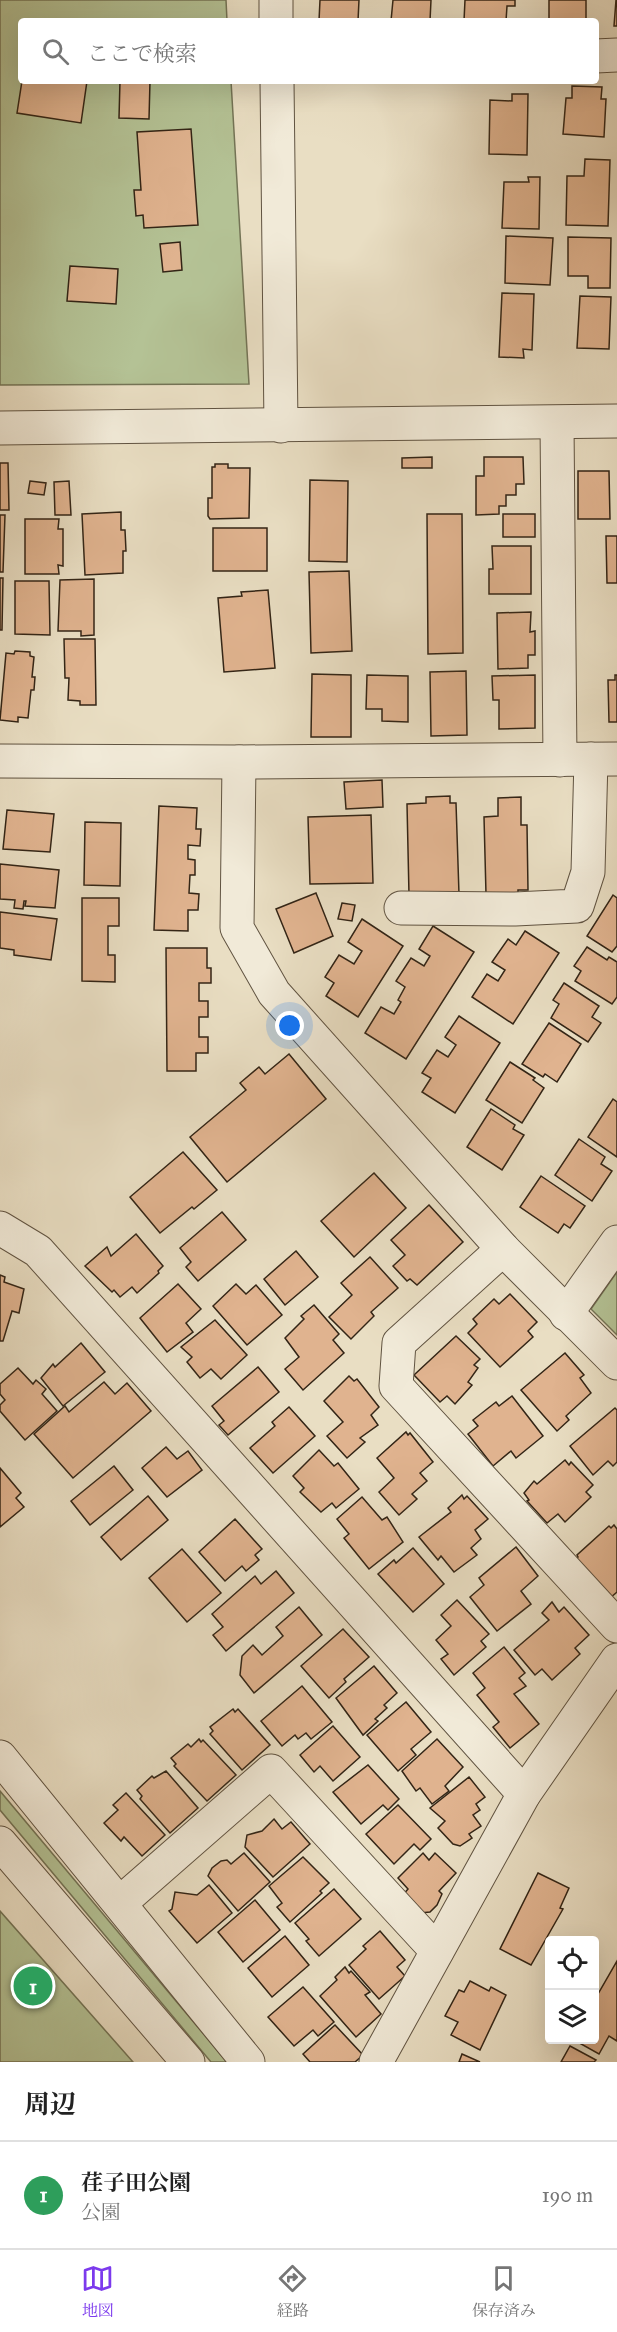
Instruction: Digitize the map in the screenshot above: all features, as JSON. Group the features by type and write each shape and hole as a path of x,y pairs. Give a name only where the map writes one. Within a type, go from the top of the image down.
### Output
{"street":[{"path":"276,0 276,18"},
{"path":"599,56 617,55"},
{"path":"277,84 281,426"},
{"path":"0,428 617,421"},
{"path":"401,908 515,909 577,906 588,872 589,759 557,423"},
{"path":"0,761 239,762 589,759"},
{"path":"239,762 237,928 274,993 503,1249 617,1363"},
{"path":"0,1228 38,1251 524,1794"},
{"path":"566,1314 617,1242"},
{"path":"503,1249 399,1343 396,1386 617,1626"},
{"path":"376,2062 524,1794 617,1660"},
{"path":"0,1757 248,2062"},
{"path":"120,1903 272,1771 437,1951"},
{"path":"0,1843 189,2062"}],"green space":[{"path":"0,0 226,0 227,18 18,18 18,84 231,84 249,384 0,385"},
{"path":"617,1272 617,1335 591,1309"},
{"path":"0,1791 227,2062 211,2062 0,1810"},
{"path":"0,1911 133,2062 0,2062"}],"building":[{"path":"320,0 359,0 358,18 319,18"},
{"path":"393,0 431,0 430,18 391,18"},
{"path":"465,0 515,0 515,6 507,6 506,18 464,18"},
{"path":"549,0 586,0 586,18 549,18"},
{"path":"616,0 617,26 614,26"},
{"path":"22,84 87,84 81,123 17,113"},
{"path":"120,84 150,84 149,119 119,118"},
{"path":"572,86 602,87 601,99 606,99 604,137 563,134 566,98 572,98"},
{"path":"512,94 528,94 527,155 489,154 490,100 512,101"},
{"path":"191,129 198,225 144,228 143,215 136,216 134,190 141,190 137,132"},
{"path":"585,159 610,160 608,226 566,225 567,176 584,176"},
{"path":"528,177 540,177 539,229 502,228 504,182 529,182"},
{"path":"506,236 553,238 550,285 505,283"},
{"path":"568,237 611,238 610,288 588,288 588,276 568,276"},
{"path":"180,242 182,270 163,272 160,244"},
{"path":"70,266 118,269 116,304 67,301"},
{"path":"502,293 534,294 532,350 523,349 524,358 499,357"},
{"path":"580,296 611,297 609,349 577,348"},
{"path":"432,457 432,468 402,468 402,458"},
{"path":"484,457 523,457 524,484 516,484 516,495 506,495 506,506 499,506 499,514 476,515 476,476 484,476"},
{"path":"0,463 8,463 9,510 0,510"},
{"path":"215,464 228,464 228,468 250,468 249,518 210,519 208,516 208,498 212,498 212,467 215,467"},
{"path":"578,471 609,471 610,519 578,519"},
{"path":"310,480 348,481 347,562 309,561"},
{"path":"30,481 46,483 44,495 28,493"},
{"path":"69,481 71,515 55,515 54,482"},
{"path":"121,512 121,530 125,530 126,551 123,551 123,573 85,575 82,514"},
{"path":"427,514 462,514 463,653 428,654"},
{"path":"503,514 535,514 535,537 503,537"},
{"path":"0,515 5,515 3,572 0,572"},
{"path":"25,519 59,519 58,529 63,529 63,566 58,565 59,574 25,574"},
{"path":"213,528 267,528 267,571 213,571"},
{"path":"606,536 617,536 617,583 607,583"},
{"path":"492,546 531,546 531,594 489,594 489,569 493,569"},
{"path":"349,571 352,651 311,653 309,572"},
{"path":"0,578 3,578 2,630 0,630"},
{"path":"94,579 94,635 81,636 81,631 58,631 60,580"},
{"path":"15,581 49,581 50,635 15,634"},
{"path":"268,590 275,668 224,672 218,598 242,596 241,592"},
{"path":"531,612 530,632 535,631 535,655 528,655 528,668 498,669 497,613"},
{"path":"64,639 95,639 96,705 80,705 80,701 68,700 69,678 65,678"},
{"path":"15,651 30,652 30,656 34,657 32,677 35,677 28,718 18,717 18,722 0,720 6,653 14,654"},
{"path":"466,671 467,735 431,736 430,672"},
{"path":"312,674 351,675 351,737 311,737"},
{"path":"367,675 408,676 408,722 382,721 382,709 366,709"},
{"path":"535,675 535,728 499,729 499,700 493,700 492,676"},
{"path":"615,675 617,675 617,722 609,722 608,680 615,680"},
{"path":"382,780 383,807 346,809 344,782"},
{"path":"450,796 450,803 456,803 459,894 409,895 407,804 426,803 426,797"},
{"path":"521,797 521,825 527,825 528,890 518,890 518,893 486,894 484,817 498,816 498,798"},
{"path":"159,806 197,808 196,829 201,829 200,846 188,845 188,859 195,860 195,875 190,875 189,893 199,894 198,910 188,910 188,931 154,930"},
{"path":"7,810 54,814 50,852 3,849"},
{"path":"371,815 373,883 310,884 308,817"},
{"path":"85,822 121,823 120,886 84,885"},
{"path":"0,864 59,870 55,908 25,906 26,901 24,901 23,909 14,908 15,900 0,899"},
{"path":"316,893 333,936 294,953 276,909"},
{"path":"613,895 617,898 617,946 612,952 587,936"},
{"path":"82,898 119,898 119,926 108,926 108,955 115,955 115,982 82,981"},
{"path":"342,903 355,905 352,921 338,919"},
{"path":"0,912 57,919 51,960 14,955 14,950 0,948"},
{"path":"362,919 403,946 358,1017 326,996 334,983 325,977 339,955 354,964 362,951 348,942"},
{"path":"433,926 474,952 406,1059 365,1033 381,1007 394,1014 401,1002 398,1000 405,987 396,981 411,958 424,966 430,956 419,949"},
{"path":"525,931 559,953 513,1024 472,997 487,974 498,981 505,970 492,962 508,939 516,945"},
{"path":"587,947 607,960 609,957 617,962 617,997 612,1004 575,981 581,971 574,966"},
{"path":"166,948 207,948 207,968 211,968 211,983 199,983 199,1001 208,1001 208,1017 199,1017 199,1037 208,1037 208,1053 196,1053 196,1071 167,1071"},
{"path":"564,983 599,1006 592,1017 601,1023 588,1042 551,1018 559,1004 553,1000"},
{"path":"459,1016 500,1043 455,1113 422,1092 431,1078 422,1073 437,1050 448,1057 456,1045 445,1037"},
{"path":"549,1023 581,1044 557,1082 545,1074 543,1077 522,1064"},
{"path":"289,1054 326,1099 227,1182 190,1137 246,1090 240,1083 259,1067 265,1074"},
{"path":"510,1062 535,1078 533,1080 544,1088 522,1123 486,1100"},
{"path":"613,1099 617,1102 617,1157 588,1137"},
{"path":"491,1109 515,1125 513,1129 524,1135 502,1170 467,1147"},
{"path":"579,1139 605,1157 601,1164 612,1171 592,1201 555,1175"},
{"path":"183,1152 217,1190 160,1233 130,1197"},
{"path":"374,1173 406,1208 354,1257 321,1221"},
{"path":"541,1176 585,1206 570,1228 564,1224 558,1233 520,1207"},
{"path":"429,1205 463,1242 417,1285 410,1279 407,1281 393,1266 405,1255 391,1240"},
{"path":"222,1212 246,1240 198,1281 186,1267 191,1262 180,1248"},
{"path":"136,1234 163,1266 158,1271 159,1273 137,1293 132,1287 120,1297 85,1266 107,1247 111,1256"},
{"path":"296,1251 318,1277 285,1305 264,1279"},
{"path":"370,1257 398,1288 371,1312 374,1316 351,1339 329,1317 352,1295 341,1283"},
{"path":"0,1275 5,1277 4,1282 24,1289 19,1313 12,1311 3,1341 0,1341"},
{"path":"178,1284 201,1309 186,1323 193,1332 167,1352 140,1318"},
{"path":"236,1284 246,1294 256,1285 282,1315 247,1345 213,1306"},
{"path":"510,1294 537,1322 528,1331 533,1337 500,1367 468,1333 477,1324 473,1319 494,1299 499,1304"},
{"path":"314,1305 339,1334 333,1340 344,1353 303,1390 285,1369 299,1357 285,1338 304,1319 301,1316"},
{"path":"215,1320 247,1355 221,1379 211,1369 200,1378 187,1362 192,1357 181,1347"},
{"path":"456,1336 480,1359 474,1365 478,1368 468,1382 472,1385 455,1404 447,1396 440,1402 414,1375"},
{"path":"81,1343 105,1372 63,1406 41,1378 53,1364 55,1367"},
{"path":"565,1353 584,1375 580,1378 591,1393 566,1416 569,1420 557,1431 521,1390"},
{"path":"258,1367 279,1392 228,1435 219,1425 224,1421 212,1406"},
{"path":"18,1368 33,1384 36,1380 46,1389 42,1394 57,1411 25,1440 0,1411 0,1405 5,1400 0,1394 0,1384"},
{"path":"349,1376 354,1381 357,1379 379,1407 371,1415 378,1425 360,1438 365,1442 347,1458 327,1436 343,1422 324,1401"},
{"path":"104,1382 115,1394 127,1383 151,1411 73,1478 34,1434 65,1406 69,1412"},
{"path":"512,1396 543,1436 516,1458 511,1451 493,1466 468,1434 478,1426 473,1420 496,1402 499,1406"},
{"path":"289,1407 315,1436 273,1473 250,1448 275,1426 272,1422"},
{"path":"615,1408 617,1410 617,1462 613,1466 608,1461 593,1475 570,1446"},
{"path":"406,1432 408,1435 410,1433 433,1462 420,1473 427,1481 412,1494 417,1499 399,1515 379,1492 394,1478 377,1458"},
{"path":"166,1447 177,1459 188,1451 202,1470 167,1497 142,1468"},
{"path":"319,1450 334,1466 338,1463 359,1489 336,1508 332,1503 321,1512 300,1492 304,1488 293,1476"},
{"path":"565,1460 569,1465 571,1462 593,1485 586,1492 591,1497 565,1522 558,1514 547,1523 527,1501 529,1500 524,1493 534,1481 537,1484"},
{"path":"114,1466 133,1490 90,1525 71,1501"},
{"path":"0,1468 21,1493 16,1498 24,1507 0,1527"},
{"path":"462,1495 464,1499 467,1496 488,1519 475,1530 481,1539 471,1548 477,1555 454,1572 441,1556 438,1560 419,1537 451,1512 448,1508"},
{"path":"148,1496 168,1520 121,1560 101,1537"},
{"path":"362,1497 382,1520 387,1517 403,1542 369,1569 344,1538 349,1534 337,1519"},
{"path":"235,1519 262,1549 255,1555 259,1560 246,1571 242,1566 225,1581 199,1552"},
{"path":"614,1525 617,1529 617,1592 610,1598 576,1560 577,1555 609,1526 611,1528"},
{"path":"516,1547 538,1576 521,1591 531,1604 497,1631 470,1597 484,1585 479,1578"},
{"path":"413,1548 444,1584 413,1612 378,1574 394,1560 396,1563"},
{"path":"182,1549 221,1593 187,1622 149,1578"},
{"path":"276,1571 294,1593 226,1651 213,1635 223,1627 212,1614 255,1576 261,1584"},
{"path":"457,1600 489,1634 481,1641 486,1647 454,1675 441,1659 448,1654 436,1640 451,1626 441,1615"},
{"path":"552,1602 559,1612 564,1607 589,1635 575,1648 580,1654 552,1680 542,1669 535,1675 514,1650 549,1620 542,1613"},
{"path":"299,1607 322,1635 254,1693 240,1675 242,1656 253,1645 262,1655 283,1636 276,1627"},
{"path":"343,1629 369,1657 344,1679 346,1682 329,1698 301,1666"},
{"path":"504,1647 525,1673 519,1678 526,1686 514,1694 539,1724 510,1748 493,1727 499,1722 477,1695 485,1688 473,1673"},
{"path":"374,1666 397,1693 384,1705 387,1708 375,1719 378,1721 363,1735 336,1698"},
{"path":"302,1686 332,1722 311,1739 306,1733 298,1739 295,1735 282,1746 261,1721"},
{"path":"406,1702 431,1732 411,1749 416,1755 398,1771 367,1735"},
{"path":"233,1709 235,1712 238,1709 270,1745 242,1770 210,1734 213,1731 210,1727"},
{"path":"333,1726 360,1757 333,1781 320,1766 314,1772 300,1755"},
{"path":"199,1739 201,1742 203,1740 236,1775 207,1801 174,1766 176,1764 171,1758 188,1744 191,1747"},
{"path":"437,1739 463,1767 445,1786 449,1791 432,1804 420,1788 416,1791 402,1771"},
{"path":"368,1765 399,1799 388,1810 383,1805 361,1824 333,1792"},
{"path":"166,1771 198,1808 170,1833 140,1799 142,1796 137,1790 152,1776 154,1778"},
{"path":"469,1777 485,1797 476,1804 480,1810 473,1815 481,1826 469,1834 472,1838 460,1846 453,1844 438,1828 445,1821 430,1808"},
{"path":"126,1793 165,1835 142,1856 124,1837 121,1841 104,1823 118,1810 113,1805"},
{"path":"398,1805 431,1839 420,1850 414,1844 394,1864 366,1834"},
{"path":"274,1819 282,1829 291,1822 310,1844 273,1877 245,1847 247,1835 262,1831"},
{"path":"244,1853 270,1882 238,1911 208,1876 212,1868 221,1861 227,1860 231,1864"},
{"path":"423,1853 429,1860 435,1853 456,1873 439,1891 442,1894 437,1905 430,1912 420,1913 402,1896 408,1889 398,1878"},
{"path":"303,1857 329,1883 320,1891 322,1893 290,1922 277,1907 282,1903 269,1886"},
{"path":"538,1873 569,1888 560,1908 563,1909 548,1936 545,1936 545,1940 531,1965 500,1949"},
{"path":"209,1885 232,1913 197,1943 169,1911 172,1909 175,1892 197,1895"},
{"path":"334,1889 361,1919 319,1956 306,1941 309,1939 295,1923"},
{"path":"255,1900 280,1930 243,1962 218,1932"},
{"path":"380,1931 405,1960 397,1967 405,1976 379,1999 349,1965 366,1949 363,1946"},
{"path":"285,1936 309,1965 272,1997 248,1968"},
{"path":"617,1961 617,2041 609,2036 599,2054 581,2044 599,2044 599,1992"},
{"path":"345,1967 370,1992 365,1995 381,2014 356,2037 320,1996 337,1980 335,1977"},
{"path":"470,1981 489,1991 491,1987 506,1995 480,2050 451,2035 458,2022 445,2016 459,1990 464,1992"},
{"path":"303,1987 334,2022 318,2036 313,2030 294,2046 268,2017"},
{"path":"335,2025 363,2055 355,2062 310,2062 303,2054"},
{"path":"570,2046 596,2060 594,2062 561,2062"},
{"path":"462,2054 480,2062 459,2062"}],"place":[{"name":"荏子田公園","path":"33,1986"}]}
